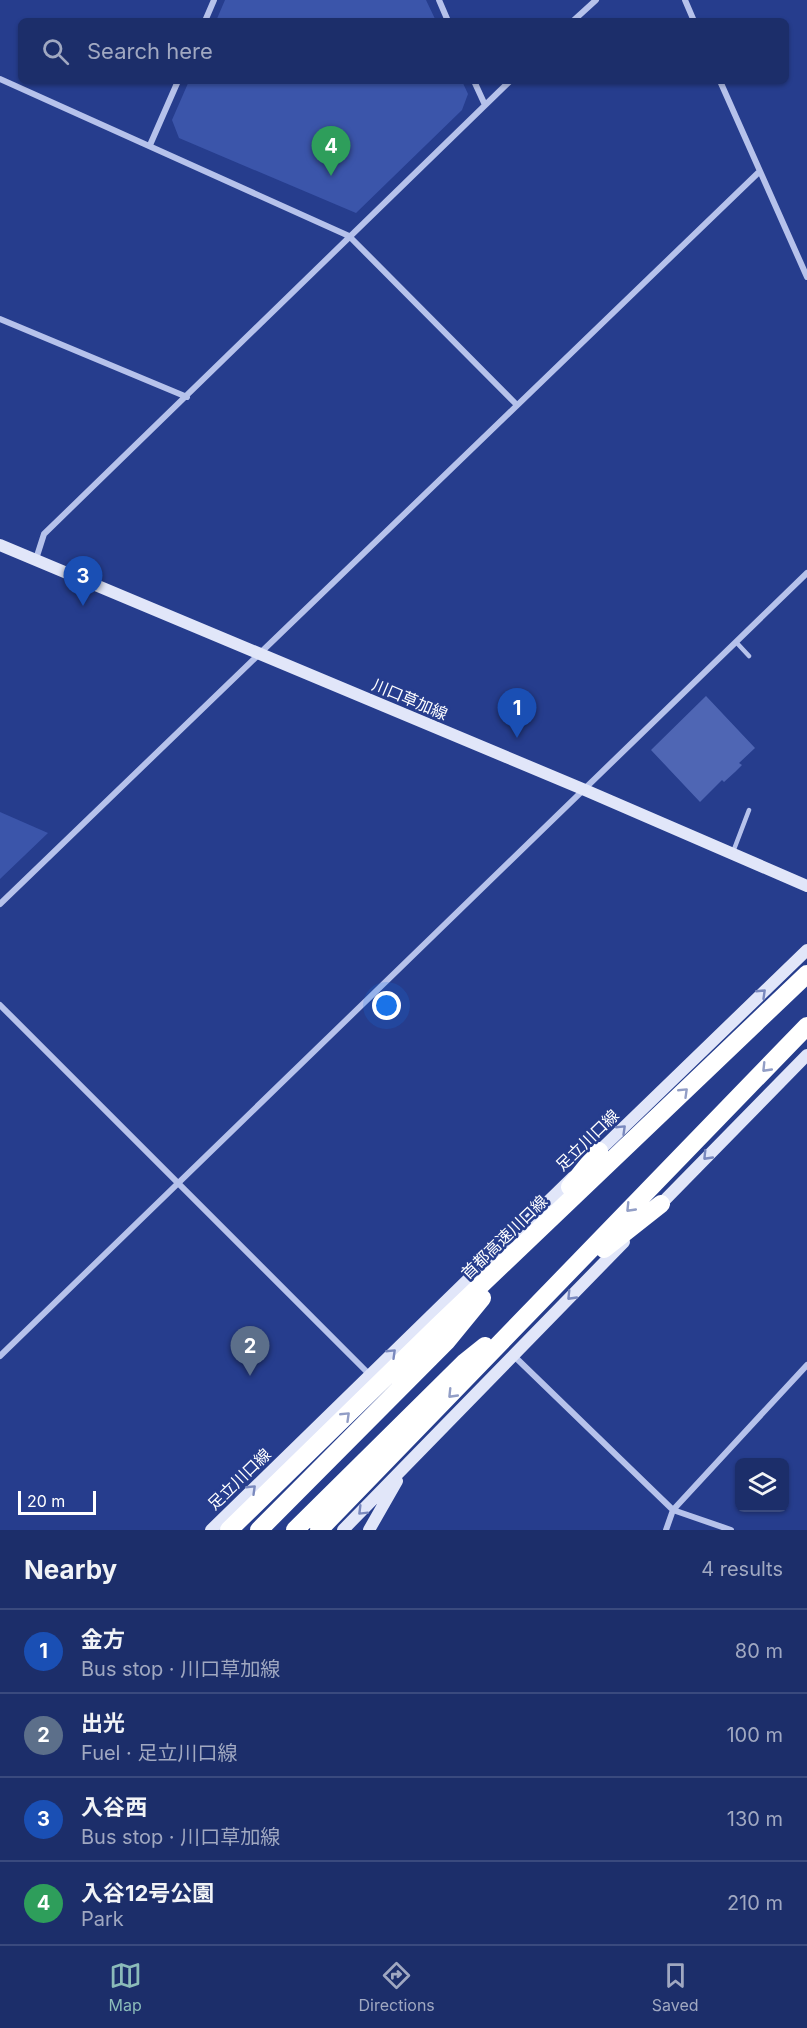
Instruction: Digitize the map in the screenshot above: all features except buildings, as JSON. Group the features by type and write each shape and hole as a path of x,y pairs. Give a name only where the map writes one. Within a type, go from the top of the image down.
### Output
{"highway":[{"name":"首都高速川口線","path":"229,1530 807,974"},
{"path":"319,1530 807,1026"},
{"path":"259,1530 446,1342 599,1151"},
{"path":"294,1530 465,1362 660,1204"}],"main road":[{"name":"川口草加線","path":"0,545 585,790 807,886"},
{"name":"足立川口線","path":"211,1530 807,950"},
{"path":"343,1530 807,1054"},
{"path":"369,1530 407,1465"}],"street":[{"path":"206,18 214,0"},
{"path":"439,0 447,18"},
{"path":"576,18 596,0"},
{"path":"685,0 693,18"},
{"path":"0,80 150,145 349,236 516,404"},
{"path":"150,145 177,84"},
{"path":"475,84 484,105"},
{"path":"36,559 44,534 507,84"},
{"path":"721,84 807,277"},
{"path":"0,904 759,172"},
{"path":"0,319 187,397"},
{"path":"0,1356 807,573"},
{"path":"0,1005 369,1374"},
{"path":"514,1356 673,1510 730,1530"},
{"path":"666,1530 673,1510 807,1365"}],"lane":[{"path":"736,642 749,656"},
{"path":"732,854 749,810"}],"shaded area":[{"path":"225,0 426,0 435,18 217,18"},
{"path":"188,84 463,84 468,94 462,110 356,213 179,138 172,120"},
{"path":"0,812 48,833 0,879"}],"place":[{"name":"入谷12号公園","path":"331,176"},
{"name":"入谷西","path":"83,606"},
{"name":"金方","path":"517,738"},
{"name":"出光","path":"250,1376"}]}
